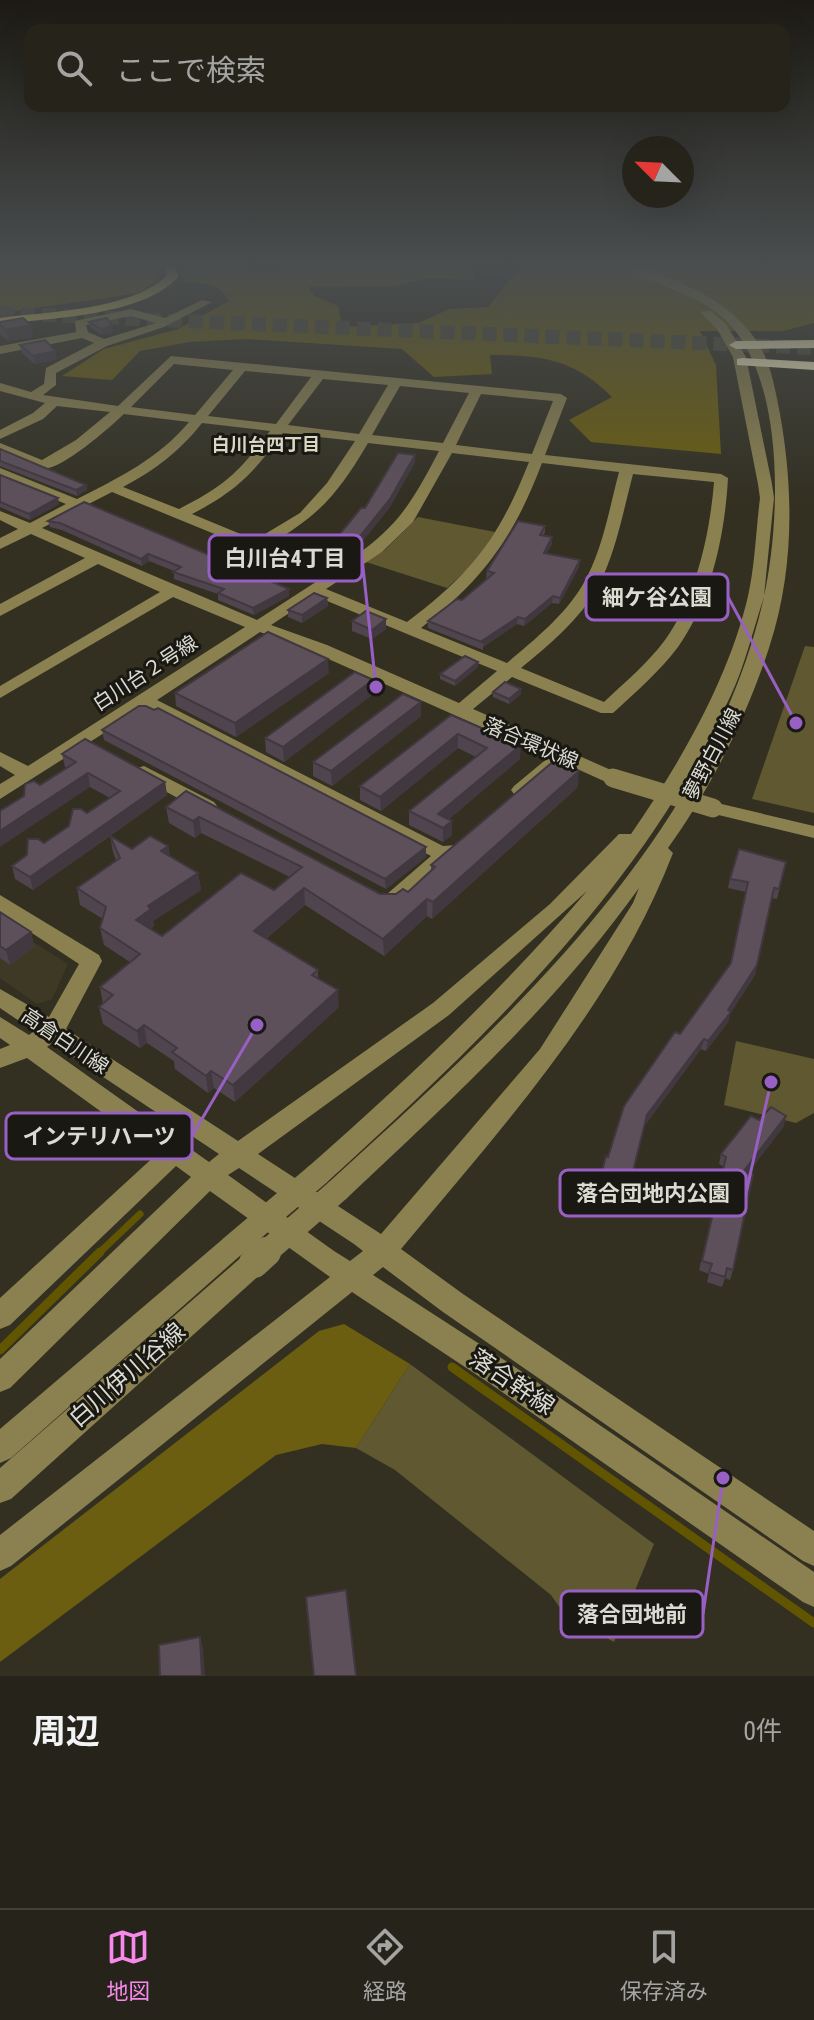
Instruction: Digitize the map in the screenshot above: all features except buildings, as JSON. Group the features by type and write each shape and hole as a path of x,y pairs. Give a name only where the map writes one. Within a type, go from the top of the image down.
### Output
{"highway":[{"path":"736,345 751,344"},
{"path":"783,353 814,356"},
{"path":"742,362 814,366"}],"street":[{"path":"0,350 30,344"},
{"path":"32,397 50,385 50,371 101,344"},
{"name":"夢野白川線","path":"244,1254 467,1071 551,983 623,895 664,819 734,712 761,646 781,556 783,499 762,362 755,344"},
{"name":"夢野白川線","path":"664,819 737,656 759,581 765,543 767,495 742,362 736,345"},
{"path":"0,447 43,465 76,449 101,430 171,360 561,398 497,545 465,583 410,628"},
{"path":"0,544 150,467 176,446 243,366"},
{"path":"186,512 218,495 245,474 320,374"},
{"path":"262,542 303,518 313,507 342,471 396,382"},
{"path":"0,387 54,402 199,418 277,431 721,478 714,529 685,620 678,634 607,709 313,590"},
{"name":"白川台２号線","path":"0,793 28,774 89,743 144,700 377,549 408,519 477,390"},
{"path":"0,435 38,416 54,402"},
{"path":"460,711 547,638 589,588 605,551 627,469"},
{"path":"0,472 78,504"},
{"path":"111,487 262,542 334,577"},
{"name":"落合環状線","path":"0,515 172,591 321,649 613,778 713,808 814,832"},
{"path":"0,611 97,558"},
{"path":"0,693 172,591"},
{"path":"144,700 445,855"},
{"path":"503,805 561,756"},
{"path":"0,758 28,774"},
{"path":"124,762 222,814"},
{"path":"0,1378 208,1176 237,1152 441,1009 557,909 600,863 664,819"},
{"path":"0,1555 383,1251 548,1055 643,904 664,819"},
{"path":"361,888 389,903 468,835"},
{"path":"0,902 91,961 52,1032 32,1048 0,1059"},
{"name":"高倉白川線","path":"0,997 131,1086 237,1152"},
{"name":"高倉白川線","path":"0,1026 208,1176"},
{"path":"0,1316 176,1151"},
{"name":"落合幹線","path":"237,1152 814,1550"},
{"name":"落合幹線","path":"208,1176 814,1591"},
{"name":"白川伊川谷線","path":"0,1448 244,1254"},
{"name":"白川伊川谷線","path":"0,1488 244,1254"}],"shaded area":[{"path":"122,344 178,344 140,351 112,380 62,376 104,349"},
{"path":"327,344 706,344 716,365 721,454 591,442 569,420 612,397 584,374 556,362 526,356 490,355 492,374 434,377 402,349"},
{"path":"418,517 495,532 478,560 447,588 366,562 385,550"},
{"path":"805,646 814,647 814,813 752,799"},
{"path":"5,924 68,964 52,999 37,1004 0,978 0,927"},
{"path":"736,1041 814,1059 814,1113 796,1123 724,1105"},
{"path":"344,1324 410,1364 356,1448 322,1444 276,1455 0,1662 0,1579 319,1331"},
{"path":"410,1364 654,1544 614,1642 565,1615 551,1595 395,1470 356,1448"}],"waterway":[{"path":"98,1254 140,1214"},
{"path":"0,1350 100,1252"},
{"path":"452,1367 814,1623"}],"tunnel":[{"path":"726,344 814,348"}],"place":[{"name":"白川台4丁目","path":"376,687"},
{"name":"細ケ谷公園","path":"796,723"},
{"name":"インテリハーツ","path":"257,1025"},
{"name":"落合団地内公園","path":"771,1082"},
{"name":"落合団地前","path":"723,1478"}],"district":[{"name":"白川台四丁目","path":"266,444"}]}
